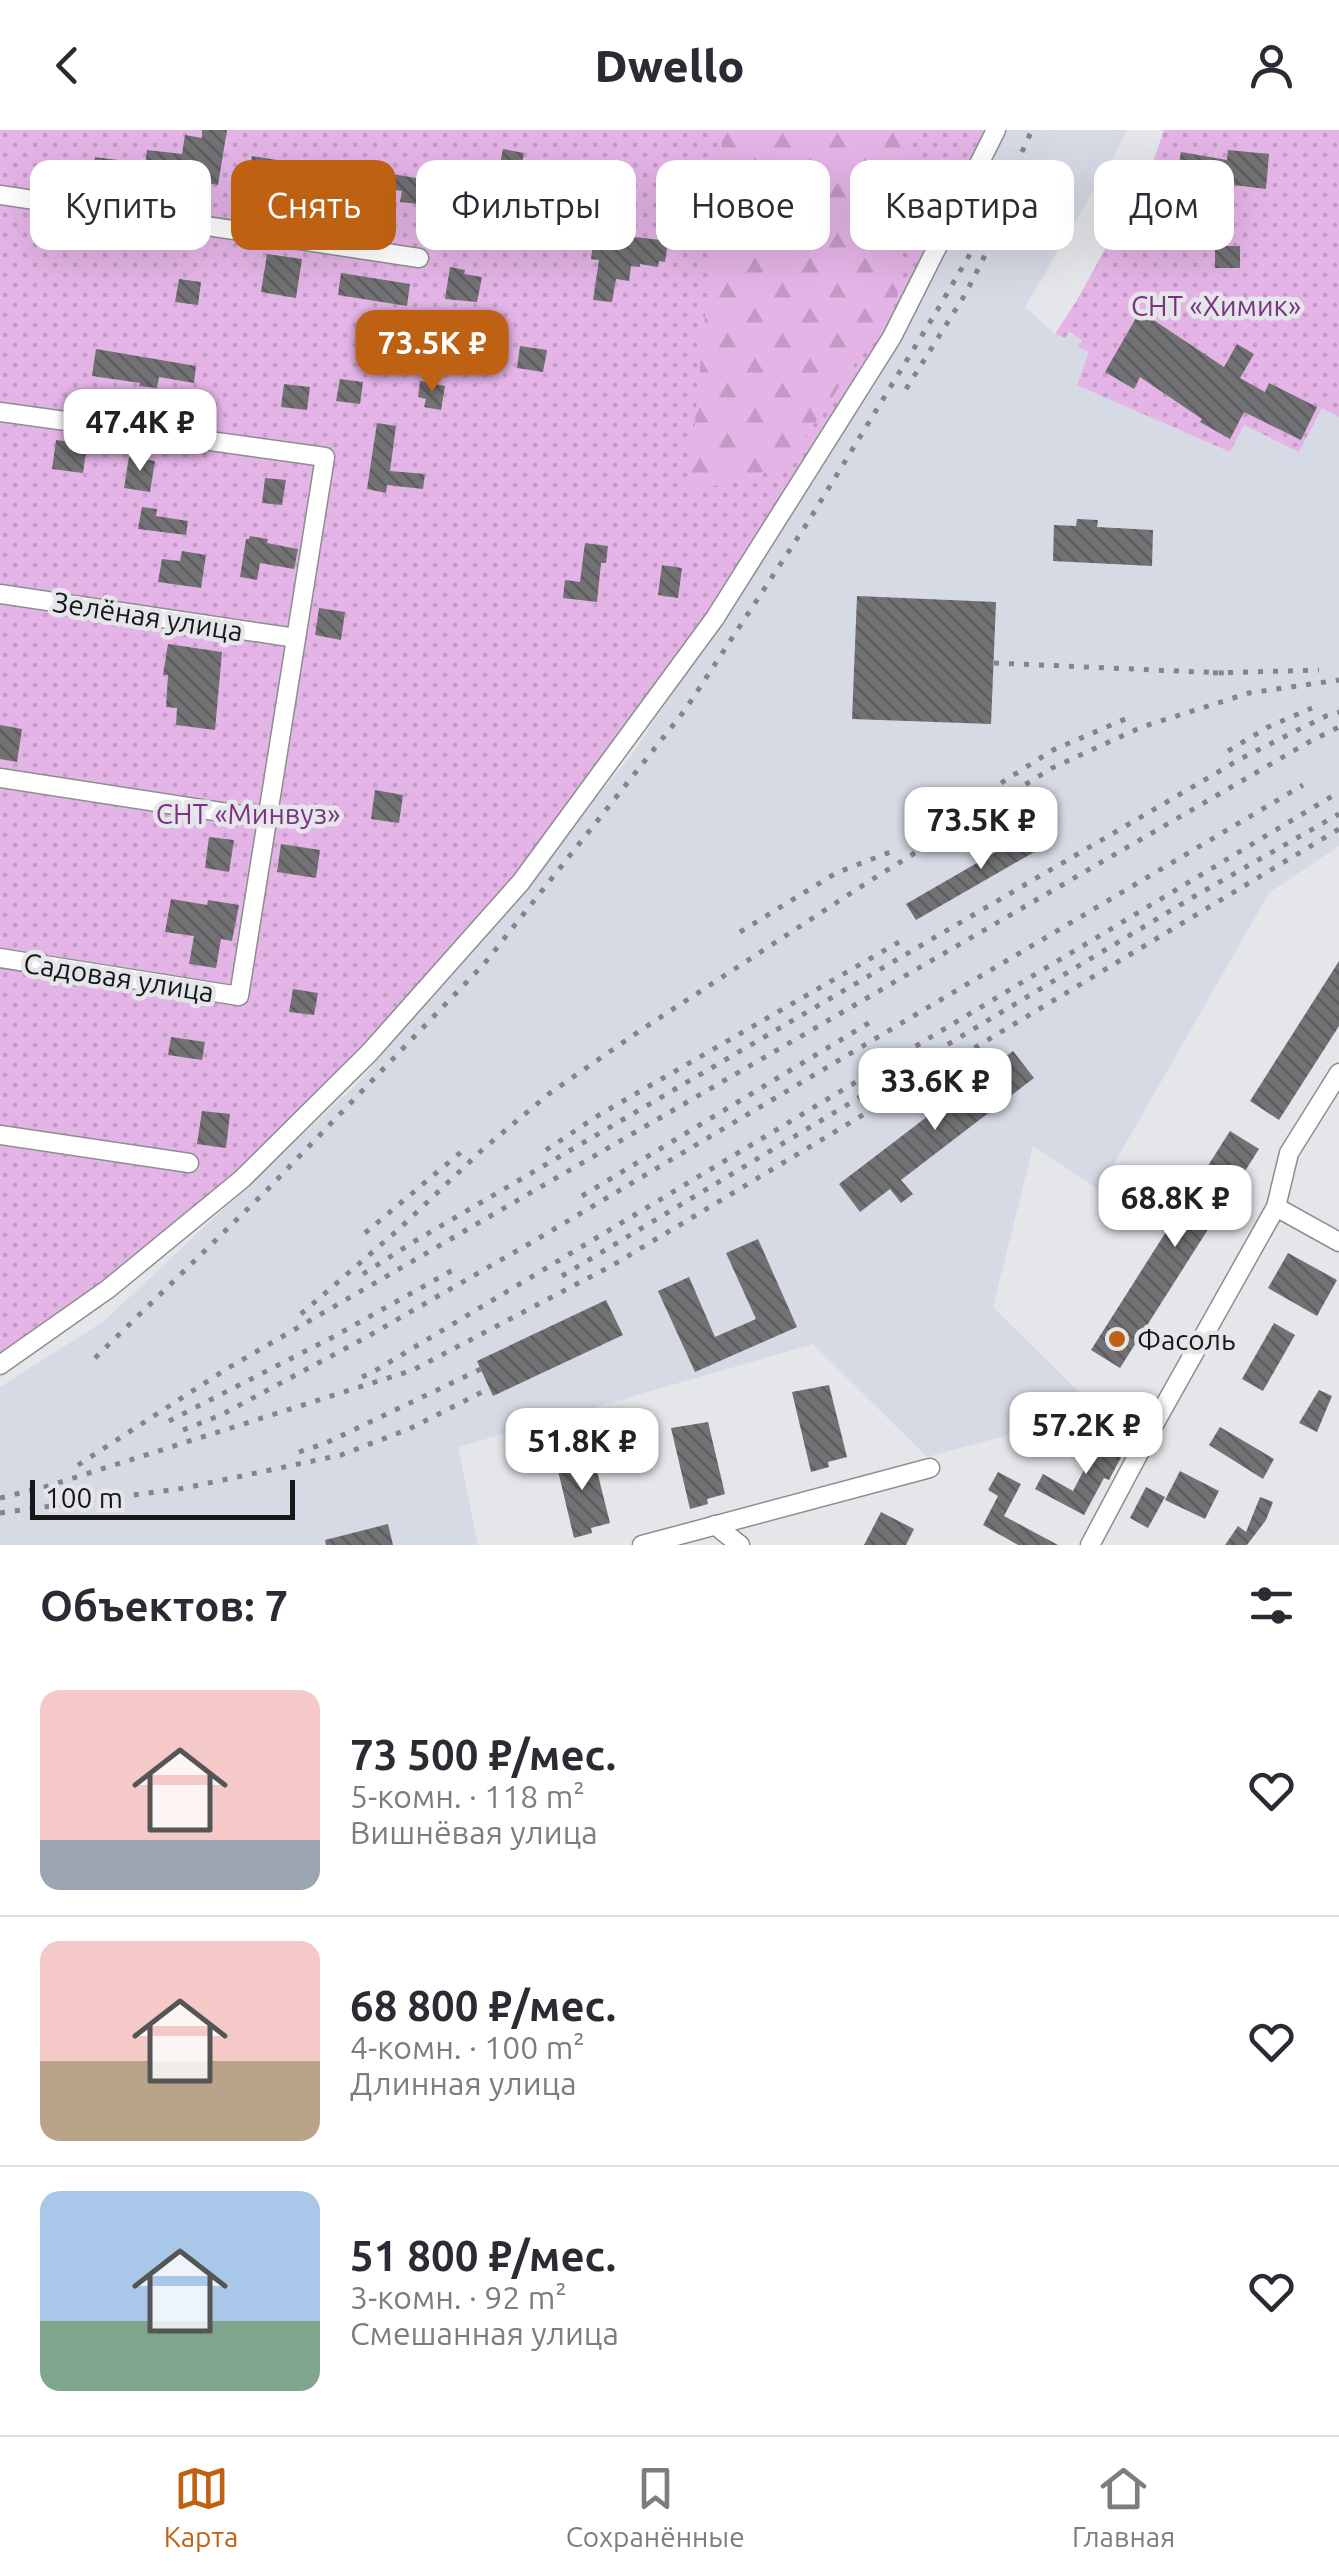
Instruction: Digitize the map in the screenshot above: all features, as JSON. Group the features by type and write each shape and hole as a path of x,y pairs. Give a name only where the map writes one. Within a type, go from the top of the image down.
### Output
{"street":[{"path":"0,1365 108,1289 242,1179 370,1052 521,882 736,585 892,337 996,130"},
{"path":"0,195 418,258"},
{"path":"0,412 325,456 267,819 0,778"},
{"name":"Зелёная улица","path":"0,594 296,638"},
{"name":"Садовая улица","path":"0,958 239,996 267,819"},
{"path":"1090,1545 1276,1207 1289,1153 1339,1073"},
{"path":"0,1135 189,1163"},
{"path":"1276,1207 1339,1242"},
{"path":"1135,1410 1157,1419"},
{"path":"642,1545 930,1468"},
{"path":"715,1526 740,1545"}],"shaded area":[{"path":"1007,130 1127,130 1112,160 1094,160 1094,190 1074,224 1074,160 991,160"},
{"path":"944,250 1059,250 1025,307 1055,334 1064,338 1068,332 1082,340 1090,352 1078,385 1229,451 1244,424 1322,407 1339,417 1339,846 1269,893 1099,1190 1033,1146 993,1307 1098,1411 927,1457 813,1344 458,1447 478,1545 0,1545 0,1387 104,1321 360,1081 634,752 884,365"}],"green space":[{"name":"СНТ «Минвуз»","path":"0,130 996,130 981,160 850,160 850,250 936,250 892,337 715,618 521,882 242,1179 0,1365"},
{"path":"723,130 909,130 907,160 850,160 850,250 901,250 897,301 786,466 688,493 711,250 830,250 830,160 720,160"},
{"name":"СНТ «Химик»","path":"1164,130 1339,130 1339,417 1322,408 1299,452 1244,425 1230,452 1077,385 1089,352 1078,347 1082,340 1069,332 1065,338 1055,334 1105,250 1234,250 1234,160 1154,160"}],"building":[{"path":"202,130 227,130 218,185 211,184 211,160 146,160 147,150 182,154 185,135 202,138"},
{"path":"503,149 524,153 523,160 501,160"},
{"path":"1228,150 1269,154 1266,189 1234,185 1234,160 1227,160"},
{"path":"1181,152 1227,160 1179,160"},
{"path":"396,175 416,178 416,204 400,202 402,191 396,190"},
{"path":"636,237 656,240 656,250 667,250 665,262 659,261 658,267 631,266 629,281 616,279 612,302 593,300 599,260 591,259 592,250 636,250"},
{"path":"1234,246 1240,246 1240,268 1215,268 1215,250 1234,250"},
{"path":"267,254 302,259 296,298 261,292"},
{"path":"450,267 482,277 477,302 445,299"},
{"path":"341,273 410,284 407,306 338,295"},
{"path":"179,279 201,282 198,305 175,302"},
{"path":"1140,311 1224,367 1237,344 1254,354 1240,378 1265,392 1269,383 1317,407 1301,440 1244,412 1230,439 1200,422 1202,419 1140,377 1134,389 1105,372"},
{"path":"520,346 547,350 543,372 517,368"},
{"path":"96,349 196,366 194,383 159,377 157,388 92,376"},
{"path":"340,379 363,382 360,404 336,401"},
{"path":"420,381 445,386 441,410 424,407 426,399 418,397"},
{"path":"284,384 310,387 307,410 281,407"},
{"path":"377,423 396,426 390,471 425,474 423,489 387,485 386,493 367,489"},
{"path":"56,440 87,444 83,473 52,469"},
{"path":"129,457 155,461 150,492 124,488"},
{"path":"265,478 286,480 282,505 262,503"},
{"path":"142,507 157,509 156,516 188,521 186,535 138,529"},
{"path":"1077,519 1098,520 1097,527 1153,530 1152,566 1053,561 1054,525 1076,526"},
{"path":"250,536 298,549 294,569 260,563 257,580 240,577 246,539"},
{"path":"585,543 608,546 606,563 601,563 597,602 563,598 565,580 580,582"},
{"path":"182,551 206,555 201,588 158,582 162,559 180,561"},
{"path":"662,565 682,568 678,598 658,595"},
{"path":"857,596 996,602 991,724 852,719"},
{"path":"319,608 345,612 341,640 315,635"},
{"path":"168,644 222,652 215,730 176,725 177,708 166,707 168,675 163,675"},
{"path":"0,725 22,729 17,762 0,759"},
{"path":"375,790 403,795 399,823 371,819"},
{"path":"1046,823 1055,840 916,920 906,904"},
{"path":"209,837 234,840 229,872 205,868"},
{"path":"281,844 320,850 316,878 277,872"},
{"path":"171,899 239,905 232,941 221,939 216,968 189,964 194,936 165,932"},
{"path":"1339,961 1339,1026 1279,1120 1250,1101"},
{"path":"293,989 318,993 314,1015 289,1012"},
{"path":"171,1037 205,1042 202,1060 168,1055"},
{"path":"1013,1051 1034,1078 901,1180 913,1194 901,1203 890,1189 860,1212 839,1184"},
{"path":"202,1111 230,1114 226,1148 197,1144"},
{"path":"1230,1131 1259,1149 1120,1368 1091,1350"},
{"path":"758,1239 797,1327 695,1372 658,1291 689,1277 715,1337 756,1319 726,1253"},
{"path":"1288,1253 1337,1280 1317,1316 1268,1288"},
{"path":"606,1300 623,1335 493,1396 477,1361"},
{"path":"1274,1323 1295,1335 1263,1391 1242,1379"},
{"path":"829,1385 847,1457 811,1472 792,1392"},
{"path":"1319,1390 1332,1396 1317,1432 1299,1423"},
{"path":"708,1422 725,1494 690,1509 671,1428"},
{"path":"1220,1427 1274,1459 1263,1479 1209,1445"},
{"path":"1102,1435 1126,1448 1084,1515 1035,1489 1043,1474 1073,1491"},
{"path":"592,1451 610,1523 574,1538 555,1458"},
{"path":"1180,1471 1219,1491 1205,1519 1165,1500"},
{"path":"998,1472 1021,1484 1004,1516 1058,1545 1018,1545 983,1525 998,1496 988,1490"},
{"path":"1146,1487 1165,1497 1148,1528 1130,1518"},
{"path":"1260,1497 1273,1502 1266,1520 1247,1545 1225,1545 1238,1526 1246,1532"},
{"path":"881,1512 914,1529 906,1545 864,1545"},
{"path":"388,1524 393,1545 326,1545 325,1540"}],"railway":[{"path":"95,1358 267,1190 484,964 685,710 808,522 938,309 995,211 1032,130"},
{"path":"906,389 966,293 988,250"},
{"path":"994,663 1224,673"},
{"path":"1213,673 1319,670"},
{"path":"301,1314 550,1093 868,882 1052,768 1142,727 1249,693 1339,680"},
{"path":"1228,751 1268,727 1312,708"},
{"path":"363,1274 1242,758 1339,712"},
{"path":"1001,783 1053,750 1130,717"},
{"path":"78,1465 228,1368 1339,727"},
{"path":"183,1430 221,1415 365,1338 534,1241 1303,785"},
{"path":"362,1377 1339,792"},
{"path":"562,1276 1195,896 1339,814"},
{"path":"0,1498 413,1370 613,1265 1339,829"},
{"path":"740,932 836,873 898,849"},
{"path":"546,1150 599,1115 899,942"},
{"path":"582,1196 877,1018"},
{"path":"365,1233 461,1152"},
{"path":"169,1421 460,1266"},
{"path":"299,1452 326,1443 481,1369"},
{"path":"0,1513 185,1488 341,1455 409,1429 490,1388"}],"place":[{"name":"Фасоль","path":"1117,1339"}]}
